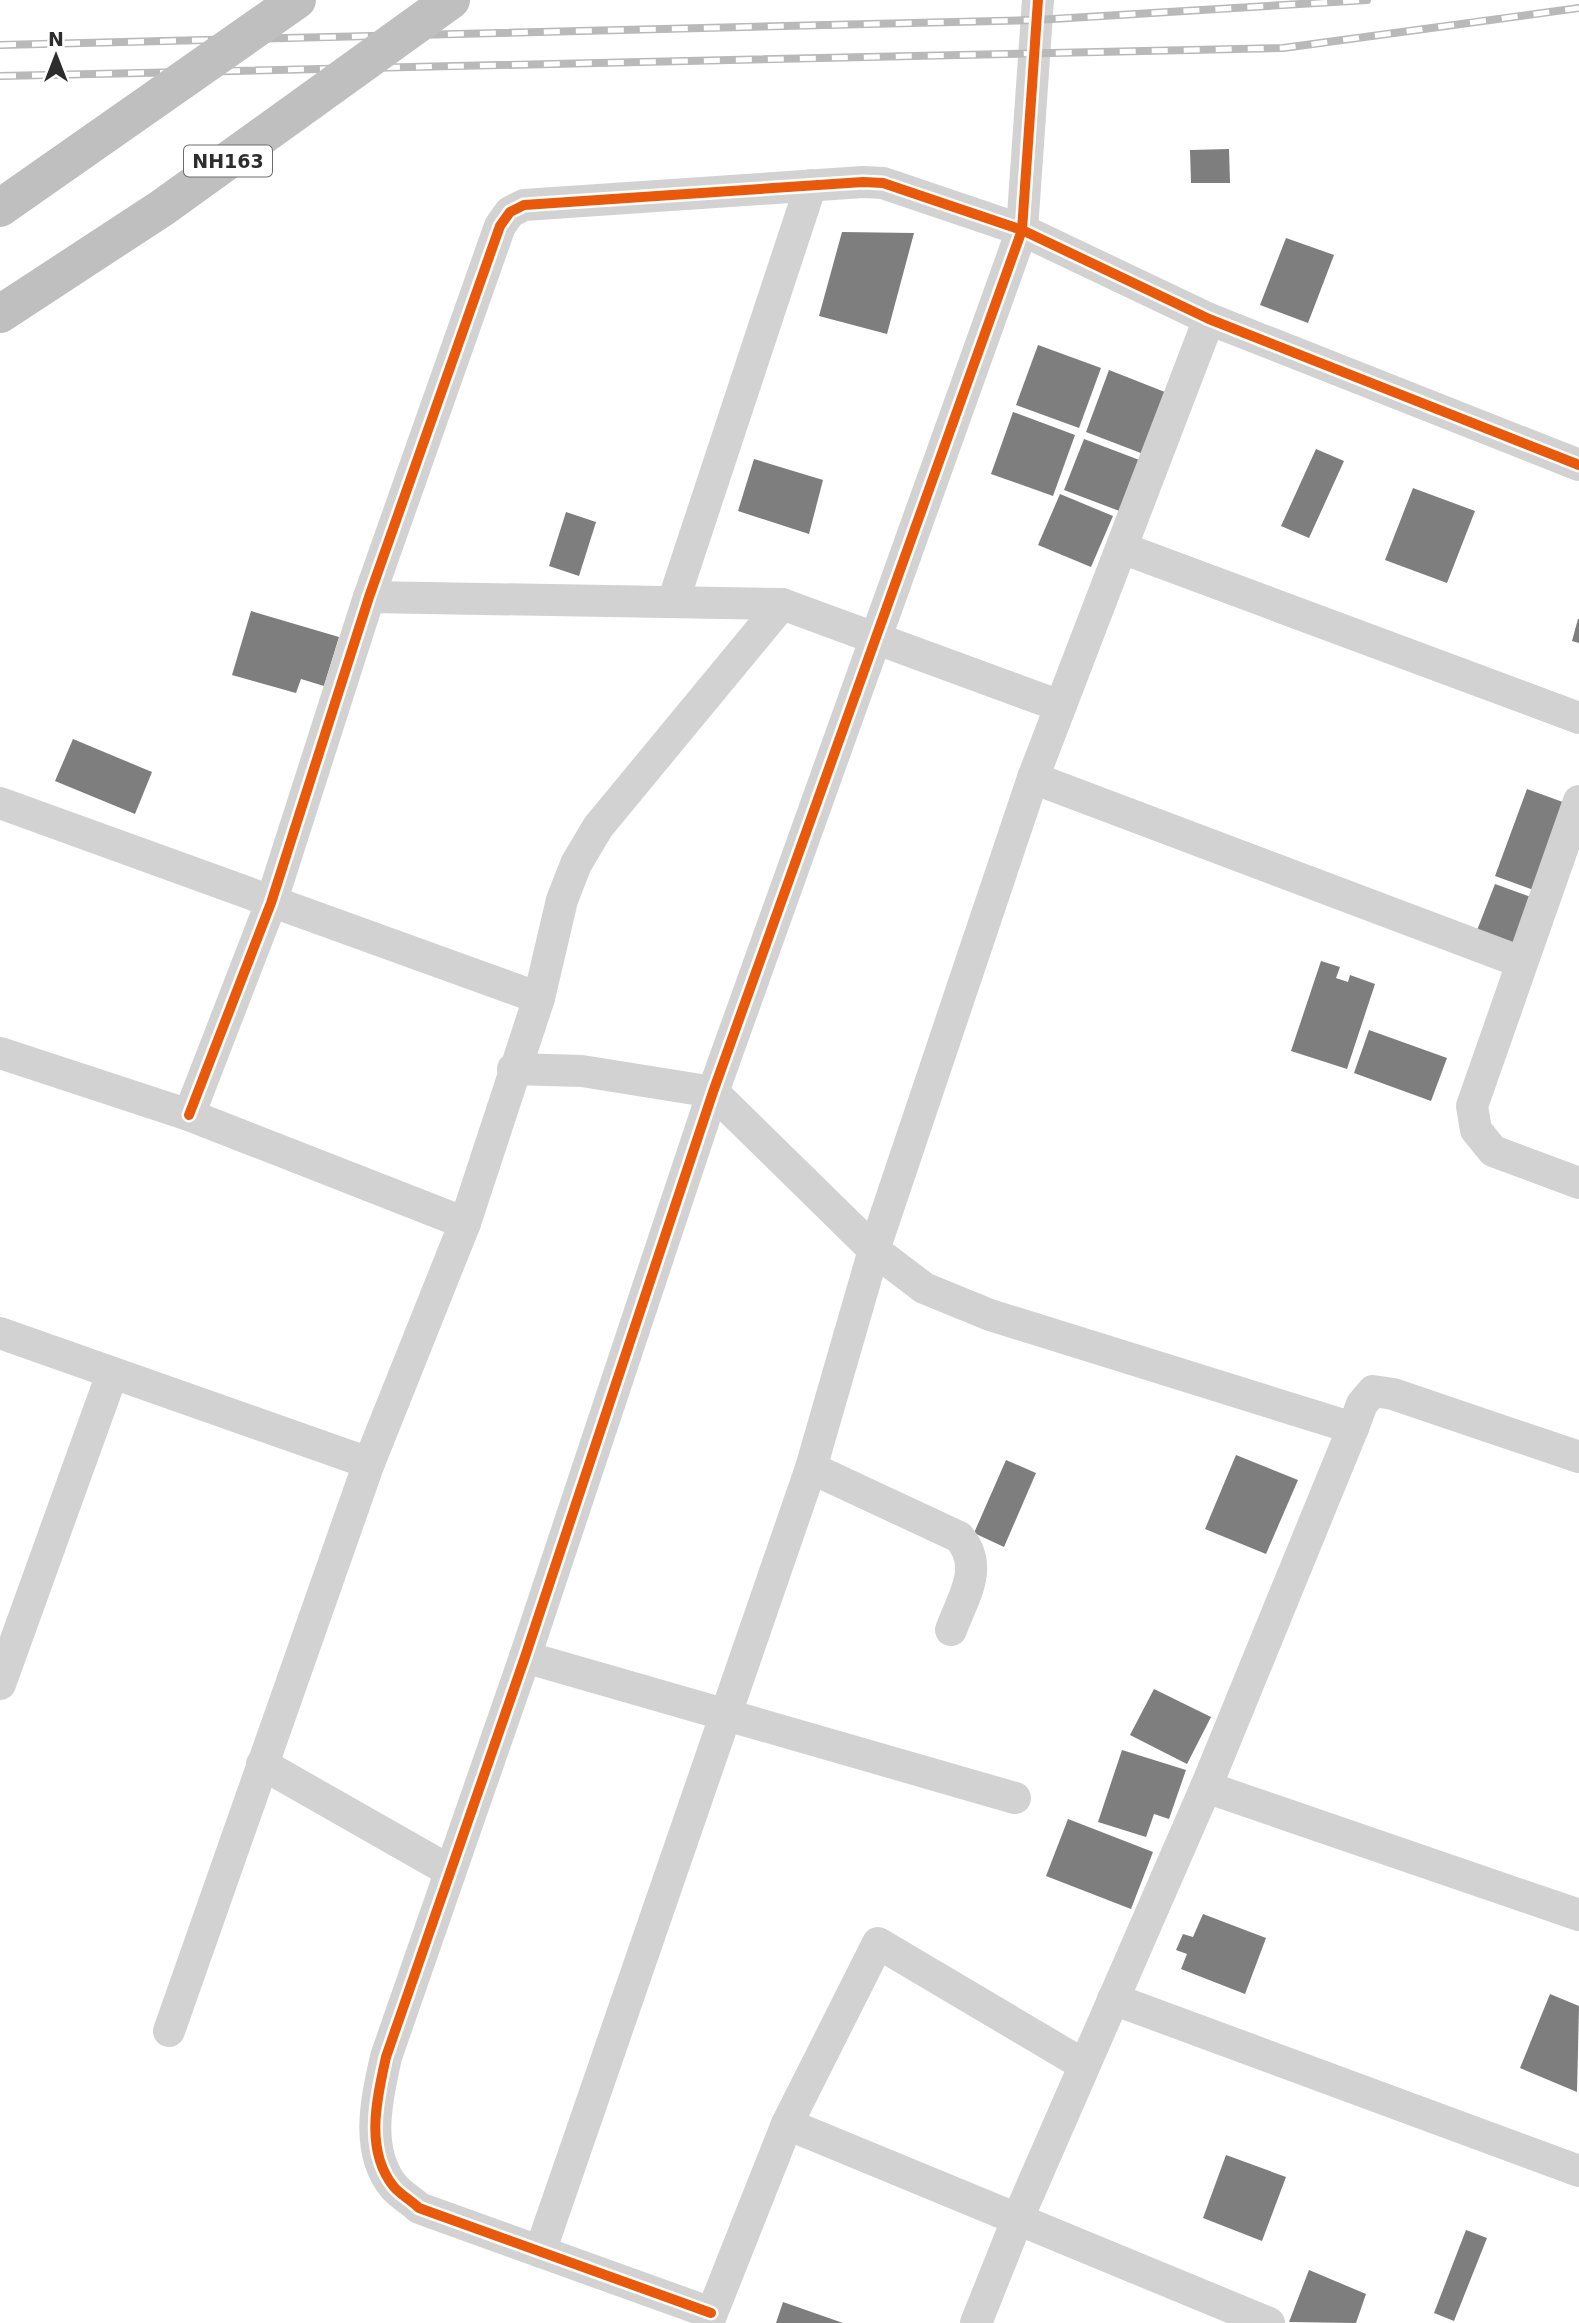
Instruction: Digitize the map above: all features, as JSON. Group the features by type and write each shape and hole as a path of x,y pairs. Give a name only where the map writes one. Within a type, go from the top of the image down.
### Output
{"highway":[{"path":"0,208 297,0"},
{"name":"NH163","path":"0,314 162,208 451,0"}],"street":[{"path":"1038,0 1022,230 713,1092 525,1657 386,2057 373,2115 379,2155 394,2187 419,2208 710,2318 787,2124 878,1944 1084,2065"},
{"path":"189,1115 271,904 369,597 500,226 509,212 524,205 548,202 883,183 1022,230 1209,319 1579,465"},
{"path":"673,602 811,186"},
{"path":"540,2252 811,1468 874,1250 1033,778 1209,319"},
{"path":"1122,548 1579,718"},
{"path":"369,597 782,604 1060,706"},
{"path":"169,2031 369,1462 466,1223 513,1069 539,998 562,900 576,864 598,827 782,604"},
{"path":"1033,778 1521,962"},
{"path":"1579,801 1472,1106 1476,1130 1493,1151 1579,1183"},
{"path":"0,803 271,904 539,998"},
{"path":"0,1053 189,1115 466,1223"},
{"path":"513,1069 583,1071 713,1092 874,1250 925,1288 990,1315 1353,1428"},
{"path":"0,1333 369,1462"},
{"path":"0,1684 112,1374"},
{"path":"975,2323 1206,1787 1362,1404 1373,1391 1393,1394 1579,1457"},
{"path":"811,1468 959,1537 970,1550 974,1568 951,1630"},
{"path":"525,1657 1014,1798"},
{"path":"262,1764 450,1871"},
{"path":"1206,1787 1579,1915"},
{"path":"1113,1999 1579,2171"},
{"path":"787,2124 1269,2323"}],"building":[{"path":"1229,149 1230,183 1191,183 1190,150"},
{"path":"842,232 914,233 887,334 819,316"},
{"path":"1286,238 1334,255 1308,323 1260,305"},
{"path":"1038,345 1101,368 1079,428 1016,405"},
{"path":"1109,370 1170,394 1146,455 1086,432"},
{"path":"1013,412 1075,435 1053,496 991,474"},
{"path":"1084,439 1142,461 1122,512 1064,490"},
{"path":"1316,449 1344,461 1309,538 1281,526"},
{"path":"754,459 823,480 809,534 738,511"},
{"path":"1413,488 1475,511 1447,583 1385,560"},
{"path":"1060,494 1113,516 1091,567 1038,545"},
{"path":"566,512 596,522 579,576 549,566"},
{"path":"251,611 339,637 324,686 301,679 296,693 232,675"},
{"path":"1579,619 1579,643 1572,641"},
{"path":"73,739 152,772 135,814 55,781"},
{"path":"1527,789 1571,805 1539,892 1495,876"},
{"path":"1495,884 1531,897 1510,952 1474,938"},
{"path":"1321,961 1340,967 1336,978 1348,982 1350,975 1375,984 1347,1069 1291,1051"},
{"path":"1369,1030 1447,1058 1431,1101 1354,1073"},
{"path":"1236,1455 1298,1480 1266,1554 1205,1529"},
{"path":"1006,1460 1036,1473 1004,1547 974,1533"},
{"path":"1154,1689 1211,1717 1187,1764 1130,1735"},
{"path":"1122,1750 1186,1770 1169,1819 1154,1814 1146,1837 1098,1822"},
{"path":"1068,1819 1153,1852 1131,1909 1046,1876"},
{"path":"1203,1914 1266,1938 1245,1994 1181,1969 1187,1954 1176,1950 1183,1934 1193,1937"},
{"path":"1550,1994 1579,2006 1577,2092 1520,2068"},
{"path":"1226,2155 1286,2177 1262,2241 1203,2218"},
{"path":"1466,2230 1487,2238 1454,2321 1434,2313"},
{"path":"1309,2270 1366,2294 1356,2323 1289,2322"},
{"path":"783,2302 843,2323 776,2323"}],"railway":[{"path":"0,45 1036,20 1367,0"},
{"path":"0,76 1283,48 1579,8"}],"cycle path":[{"path":"711,2313 419,2208 394,2187 379,2157 375,2124 379,2089 386,2057 525,1657 713,1092 1022,230 1038,0"},
{"path":"189,1115 271,903 369,597 500,226 510,212 524,205 863,182 883,183 1022,230 1209,319 1579,465"}]}
